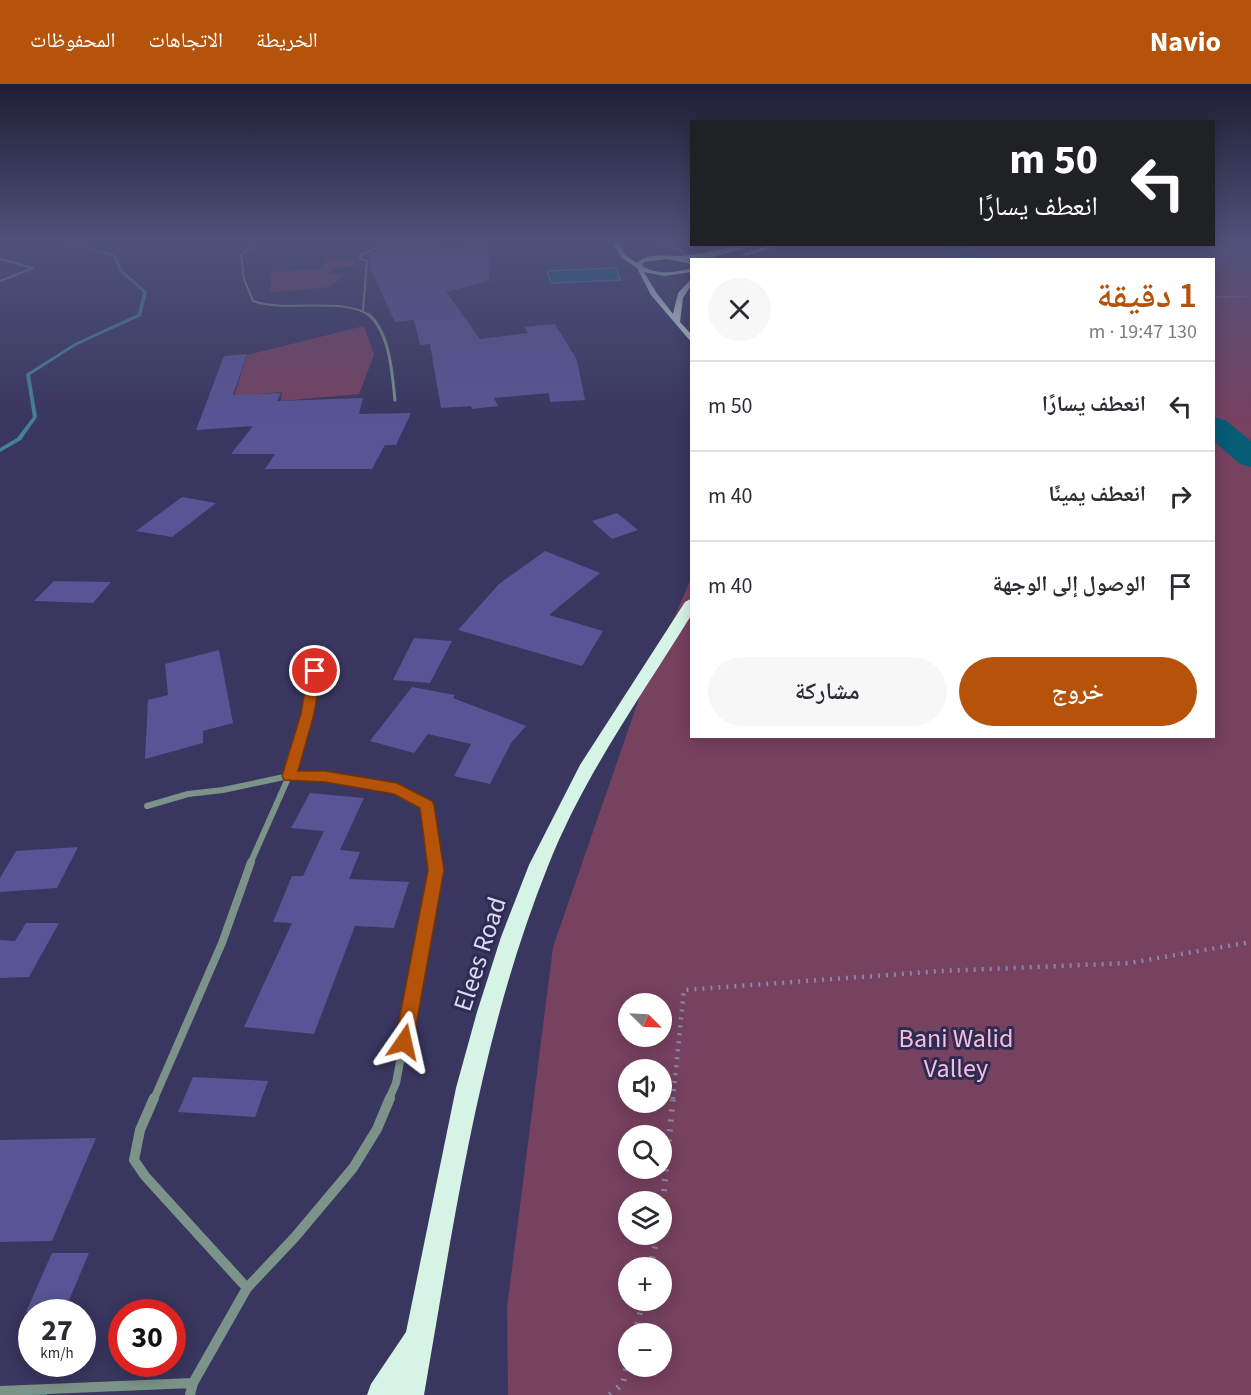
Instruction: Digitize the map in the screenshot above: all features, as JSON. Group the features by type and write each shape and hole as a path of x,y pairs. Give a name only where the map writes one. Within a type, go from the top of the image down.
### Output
{"highway":[{"path":"666,301 690,338"},
{"path":"677,321 679,301"},
{"name":"Elees Road","path":"410,1395 478,1047 516,926 538,866 571,795 605,735 690,605"},
{"path":"382,1395 421,1334"}],"street":[{"path":"254,301 281,307 363,310 376,320 392,368 395,400"},
{"path":"363,310 364,301"},
{"path":"247,1287 145,1176 134,1160 140,1130 222,943 246,873 289,776 308,714 318,649"},
{"path":"147,806 188,794 223,790 289,776 325,777 397,788 427,805 436,870 425,940 396,1083 378,1129 353,1168 295,1238 247,1287 193,1383 190,1395"},
{"path":"0,1391 193,1383"}],"path":[{"path":"664,1191 684,990 942,971 1129,963 1251,942"},
{"path":"609,1395 623,1383 624,1377"}],"green space":[{"name":"Bani Walid Valley","path":"1215,301 1251,301 1251,1395 508,1395 507,1308 553,947 641,693 690,581 690,738 1215,738"},
{"path":"364,326 374,355 359,394 281,401 282,392 234,396 247,355"}],"building":[{"path":"385,301 453,301 480,339 528,333 524,327 555,324 577,360 585,400 550,402 549,393 494,398 498,406 472,409 471,406 441,408 430,344 420,345 414,320 395,322"},
{"path":"247,354 233,395 281,393 277,401 363,398 359,414 411,413 396,445 385,445 372,469 265,469 275,454 231,454 253,426 196,430 224,356"},
{"path":"182,497 216,503 172,537 136,531"},
{"path":"617,513 638,530 612,539 592,521"},
{"path":"545,551 600,573 549,615 603,631 582,666 458,630 499,584"},
{"path":"54,581 111,582 93,603 34,601"},
{"path":"414,638 452,641 430,683 393,680"},
{"path":"219,650 233,723 203,731 203,743 145,759 148,700 168,695 165,664"},
{"path":"412,687 455,695 453,698 526,726 511,743 490,784 454,776 471,744 428,734 414,753 370,741"},
{"path":"310,793 364,798 340,850 360,852 349,879 409,882 394,928 355,926 314,1034 244,1027 292,923 273,922 292,876 303,876 324,831 291,828"},
{"path":"78,847 57,888 0,892 0,878 16,851"},
{"path":"26,923 59,923 29,977 0,978 0,940 15,941"},
{"path":"193,1077 268,1081 255,1117 178,1112"},
{"path":"96,1138 52,1241 0,1242 0,1140"},
{"path":"52,1253 89,1253 70,1299 32,1299"}],"waterway":[{"path":"0,450 19,439 35,417 28,375 76,344 140,315 143,301"},
{"name":"Bani Walid Valley","path":"1215,427 1251,457"},
{"path":"24,1393 39,1395"}],"route":[{"path":"315,671 308,714 289,776 325,777 397,788 427,805 436,870 425,940 404,1042"}]}
